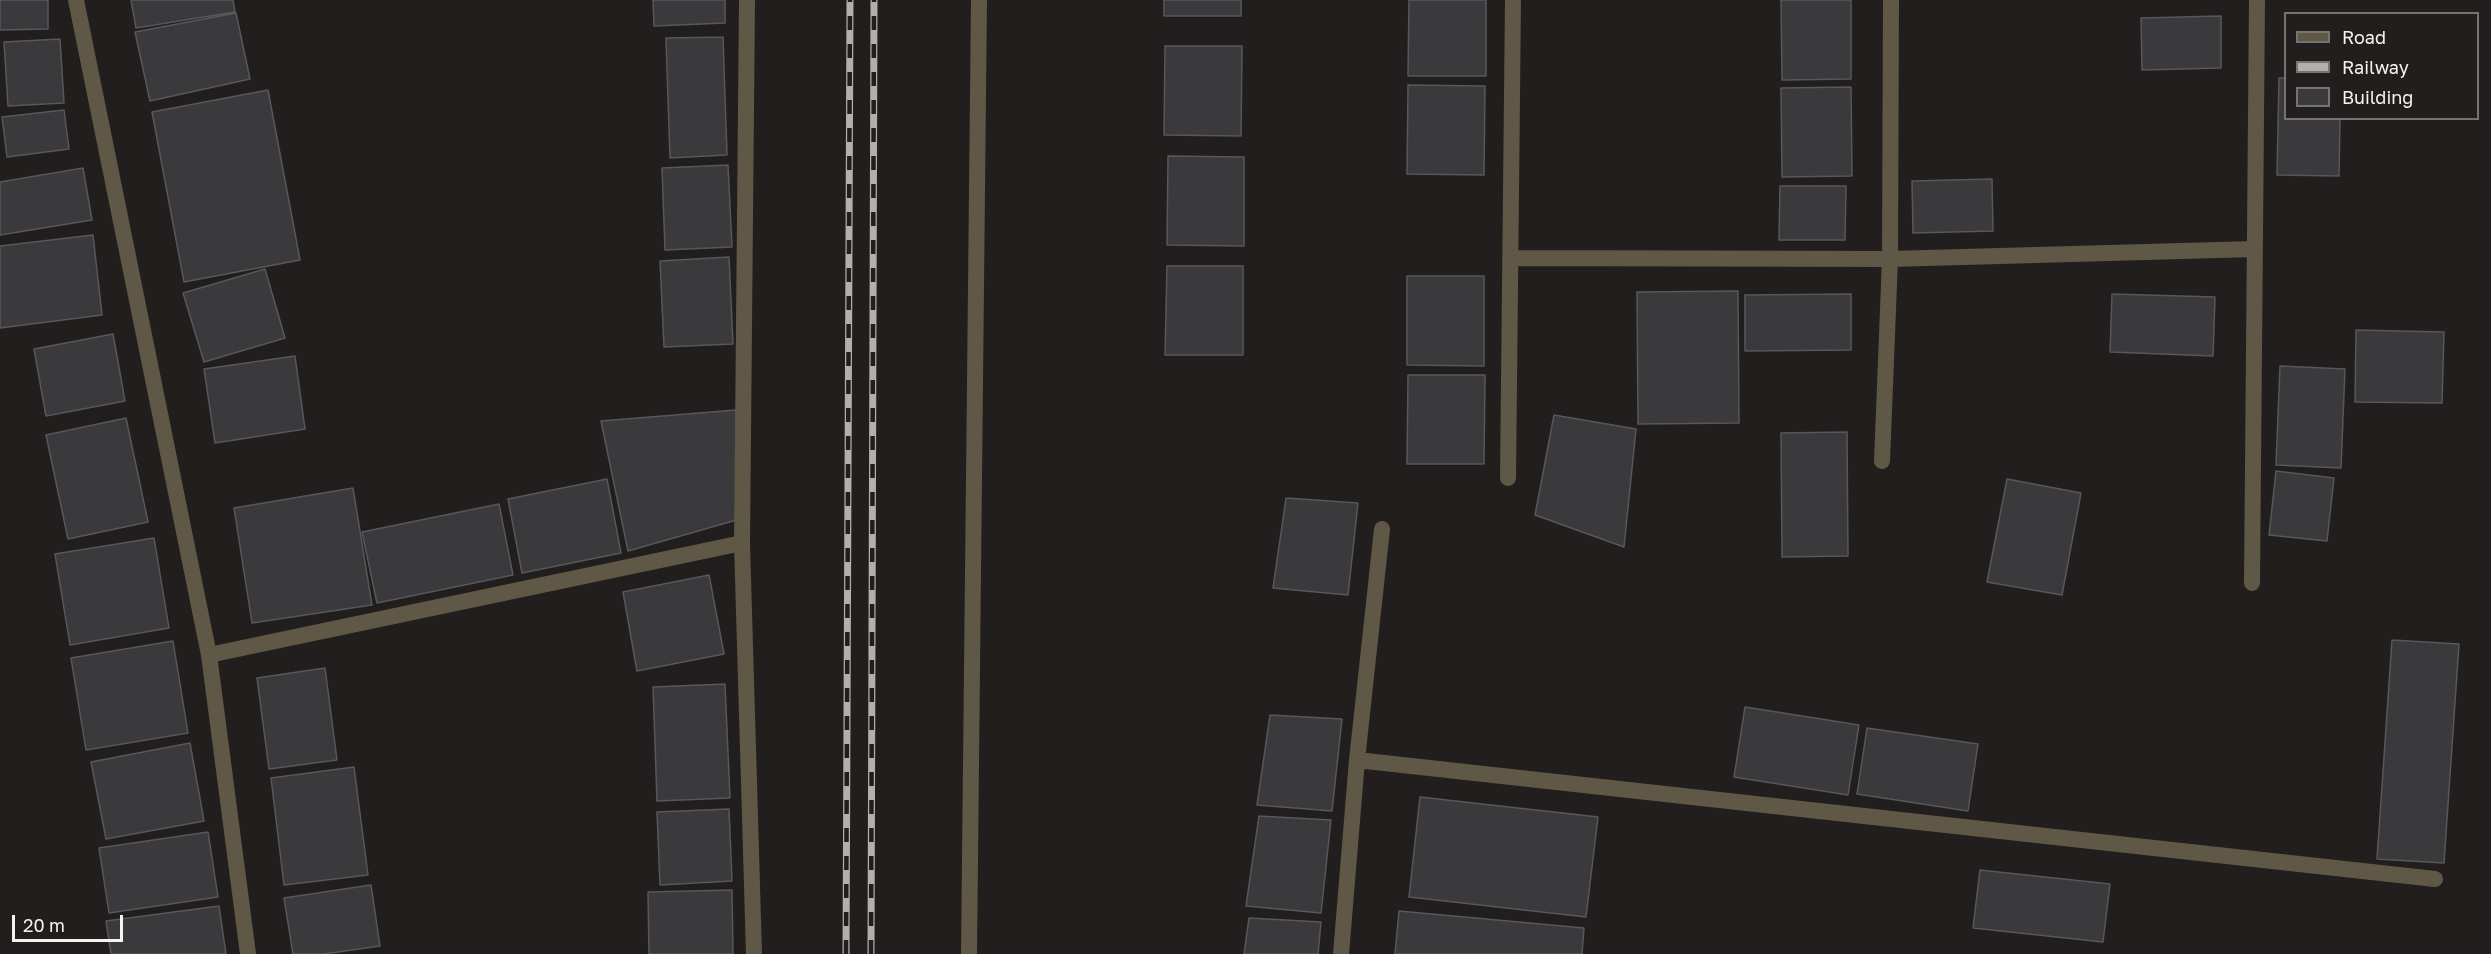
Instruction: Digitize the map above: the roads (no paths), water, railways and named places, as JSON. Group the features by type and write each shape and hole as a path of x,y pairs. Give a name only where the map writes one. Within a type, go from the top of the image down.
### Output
{"street":[{"path":"76,0 209,655 248,954"},
{"path":"747,0 742,543 754,954"},
{"path":"969,954 979,0"},
{"path":"1508,478 1513,0"},
{"path":"1882,461 1890,259 1891,0"},
{"path":"2252,583 2257,0"},
{"path":"1510,258 1890,259 2255,249"},
{"path":"1341,954 1357,760 1382,529"},
{"path":"209,655 742,543"},
{"path":"1357,760 2435,879"}],"railway":[{"path":"846,954 850,0"},
{"path":"871,954 874,0"}]}
